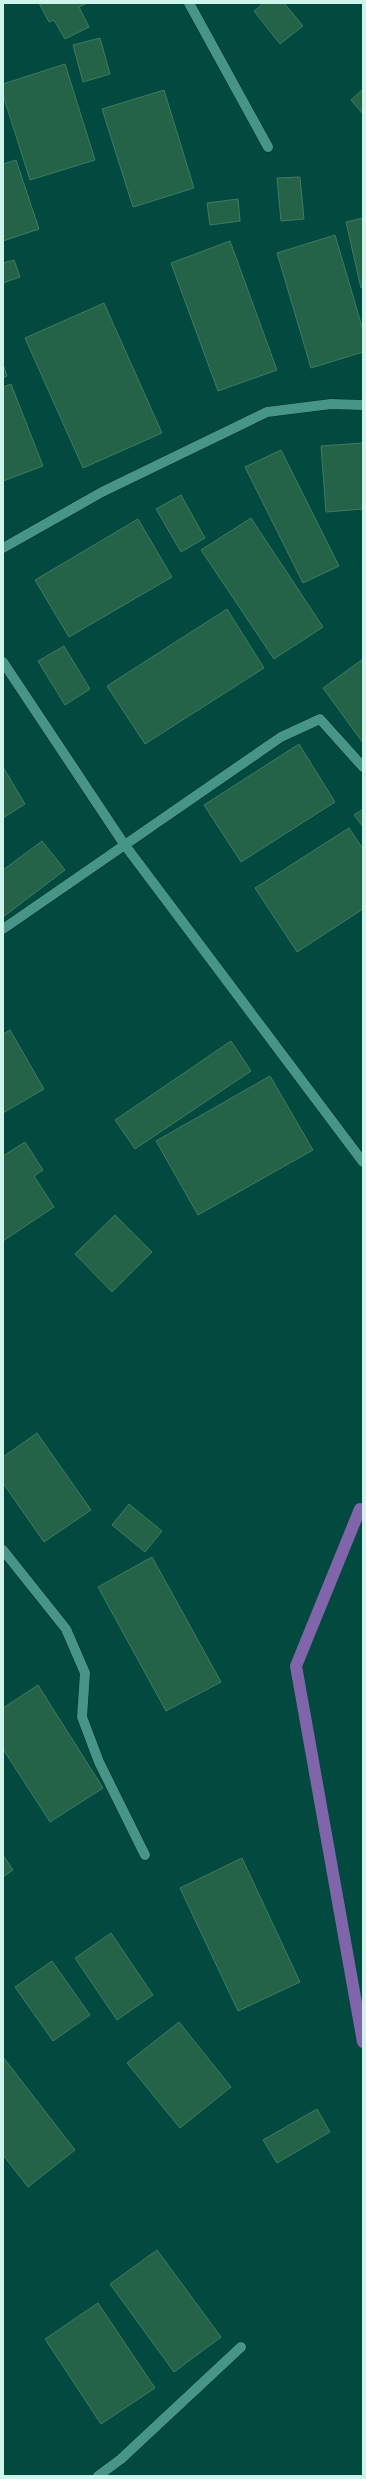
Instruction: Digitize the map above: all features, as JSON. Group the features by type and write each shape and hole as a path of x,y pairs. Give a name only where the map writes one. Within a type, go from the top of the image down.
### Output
{"street":[{"path":"189,3 268,147"},
{"path":"3,548 102,492 267,412 332,404 363,406"},
{"path":"3,662 124,844 363,1162"},
{"path":"3,929 281,737 320,719 363,767"},
{"path":"3,1550 66,1629 85,1673 82,1717 99,1762 145,1854"},
{"path":"98,2476 121,2459 241,2347"}],"building":[{"path":"39,3 87,3 79,7 89,27 65,39 54,20 49,22"},
{"path":"264,3 284,3 303,26 280,44 254,11"},
{"path":"100,38 110,74 83,82 73,45"},
{"path":"65,64 95,160 30,180 3,95 3,84"},
{"path":"363,89 363,114 351,100"},
{"path":"164,90 194,188 133,207 102,109"},
{"path":"16,160 39,229 3,241 3,164"},
{"path":"300,177 304,219 281,221 277,178"},
{"path":"238,199 240,221 210,225 207,203"},
{"path":"363,218 363,287 361,288 346,222"},
{"path":"335,235 363,330 363,352 311,368 277,253"},
{"path":"230,241 277,370 218,391 171,263"},
{"path":"14,260 20,277 3,283 3,263"},
{"path":"104,303 162,433 83,468 25,338"},
{"path":"3,364 7,376 3,378"},
{"path":"11,384 43,466 3,481 3,387"},
{"path":"363,443 363,509 326,512 321,446"},
{"path":"281,450 339,566 303,583 245,467"},
{"path":"181,495 205,538 181,552 156,509"},
{"path":"251,518 323,627 274,659 201,550"},
{"path":"138,519 172,577 69,637 35,580"},
{"path":"227,609 264,668 145,744 107,686"},
{"path":"64,646 90,689 65,705 38,661"},
{"path":"363,659 363,743 323,688"},
{"path":"299,744 335,802 241,862 204,805"},
{"path":"3,767 25,804 3,818"},
{"path":"363,809 363,827 354,815"},
{"path":"349,828 363,849 363,909 297,952 255,888"},
{"path":"42,841 65,870 3,917 3,870"},
{"path":"10,1030 44,1089 3,1113 3,1034"},
{"path":"231,1041 251,1071 135,1149 115,1120"},
{"path":"270,1076 313,1150 198,1215 156,1141"},
{"path":"25,1142 43,1170 34,1176 54,1207 3,1241 3,1156"},
{"path":"115,1215 152,1252 112,1292 75,1254"},
{"path":"37,1433 91,1510 44,1542 3,1483 3,1457"},
{"path":"129,1504 162,1531 145,1552 112,1525"},
{"path":"152,1557 221,1682 166,1711 98,1587"},
{"path":"38,1685 103,1788 50,1822 3,1749 3,1708"},
{"path":"3,1855 13,1870 3,1877"},
{"path":"242,1858 300,1982 238,2011 180,1888"},
{"path":"111,1933 153,1995 117,2020 75,1958"},
{"path":"52,1961 90,2015 53,2041 15,1987"},
{"path":"179,2022 231,2087 180,2128 127,2063"},
{"path":"3,2057 75,2150 28,2187 3,2155"},
{"path":"317,2109 330,2132 277,2163 263,2140"},
{"path":"157,2250 221,2337 174,2372 110,2284"},
{"path":"98,2303 155,2388 101,2424 45,2339"}],"waterway":[{"path":"360,1509 296,1666 363,2042"}]}
